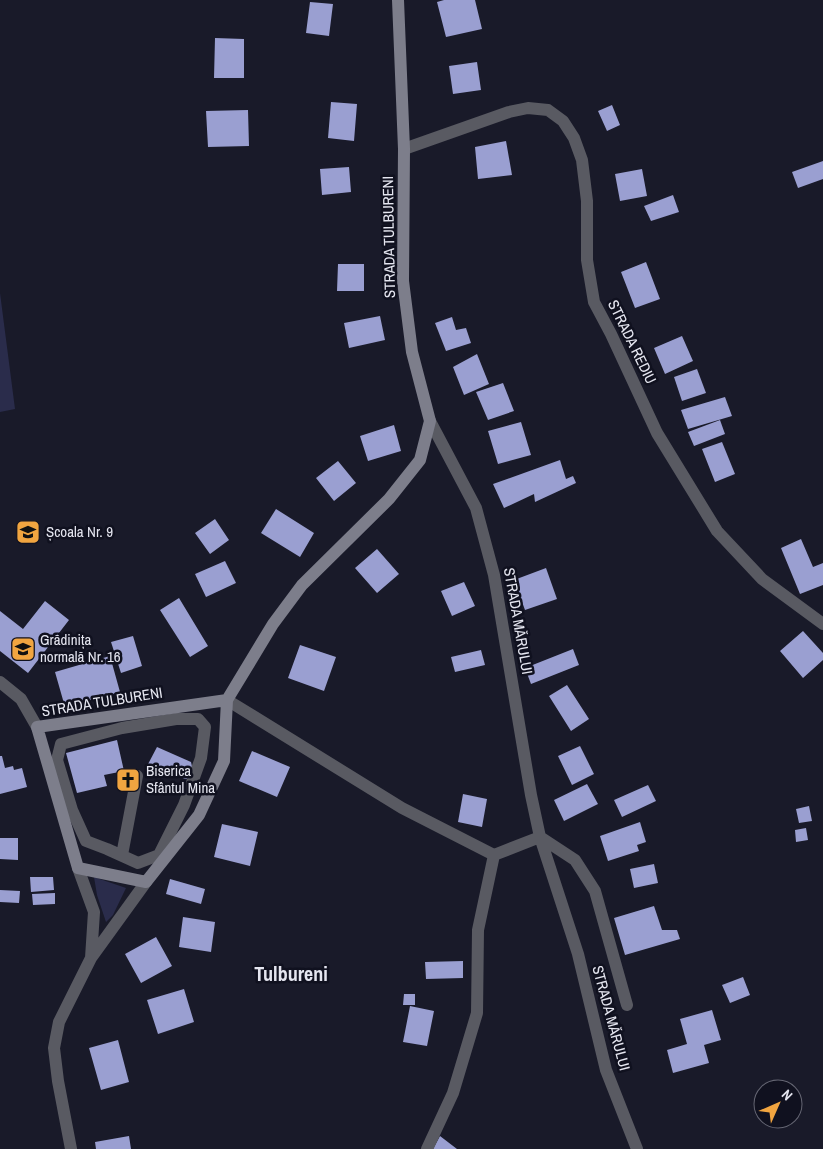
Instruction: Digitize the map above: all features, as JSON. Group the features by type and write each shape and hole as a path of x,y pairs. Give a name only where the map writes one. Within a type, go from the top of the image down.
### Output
{"street":[{"name":"STRADA TULBURENI","path":"71,1149 58,1081 54,1048 59,1022 90,958 146,882 199,815 224,761 227,700 273,624 302,586 389,499 420,460 430,421 412,352 403,281 404,149 398,0"},
{"name":"STRADA REDIU","path":"404,149 510,112 528,108 548,110 563,121 574,138 582,160 587,201 588,260 594,302 657,433 717,530 762,579 823,624"},
{"name":"STRADA MĂRULUI","path":"430,421 476,508 494,575 531,795 540,837 578,954 606,1070 637,1149"},
{"path":"0,682 21,699 37,728"},
{"name":"STRADA TULBURENI","path":"90,958 94,912 78,868 37,728 227,700"},
{"path":"227,700 402,808 494,855 540,837 575,860 595,891 627,1005"},
{"path":"176,719 198,719 205,727 201,758 184,805 159,855 138,863 122,855 86,842 72,810 57,760 61,744 122,728 176,719"},
{"path":"122,855 137,776"},
{"path":"426,1149 453,1093 477,1013 478,930 494,855"},
{"path":"78,868 146,882"}],"shaded area":[{"path":"0,293 15,409 0,412"},
{"path":"94,877 126,888 113,915 106,922 97,895"}],"building":[{"path":"444,0 475,0 482,29 446,37 437,2"},
{"path":"310,2 333,4 329,36 306,33"},
{"path":"215,38 244,39 244,78 214,78"},
{"path":"477,62 481,90 453,94 449,66"},
{"path":"331,102 357,104 354,141 328,138"},
{"path":"612,105 620,125 607,131 598,111"},
{"path":"248,110 249,146 208,147 206,111"},
{"path":"506,141 512,175 478,179 475,147"},
{"path":"823,161 823,179 798,188 792,172"},
{"path":"349,167 351,192 322,195 320,169"},
{"path":"642,169 647,196 620,201 615,174"},
{"path":"673,195 679,212 651,221 644,206"},
{"path":"646,262 660,299 635,308 621,272"},
{"path":"338,264 364,264 364,291 337,291"},
{"path":"380,316 385,340 349,348 344,323"},
{"path":"452,317 456,330 466,328 471,343 446,351 435,323"},
{"path":"682,336 693,361 665,374 654,348"},
{"path":"477,354 489,384 464,395 453,367"},
{"path":"697,369 706,393 682,401 674,377"},
{"path":"503,383 514,411 488,420 476,392"},
{"path":"725,397 732,416 688,429 681,410"},
{"path":"720,420 725,434 694,446 688,432"},
{"path":"521,422 531,455 498,464 488,431"},
{"path":"394,425 401,451 368,461 360,436"},
{"path":"722,442 735,474 715,482 702,449"},
{"path":"560,460 566,479 573,476 576,483 535,502 534,494 504,508 493,484"},
{"path":"338,461 356,483 334,501 316,478"},
{"path":"276,509 314,533 300,557 261,533"},
{"path":"215,519 229,540 210,554 195,533"},
{"path":"801,539 813,567 823,563 823,585 800,594 781,548"},
{"path":"377,549 399,574 377,593 355,568"},
{"path":"225,561 236,583 206,597 195,574"},
{"path":"546,568 557,599 525,610 514,580"},
{"path":"464,582 475,606 452,616 441,591"},
{"path":"179,598 208,646 190,657 160,610"},
{"path":"45,601 69,620 28,673 0,651 0,611 23,629"},
{"path":"803,631 823,653 823,660 803,678 780,651"},
{"path":"133,636 142,666 121,673 111,642"},
{"path":"300,645 336,657 324,691 288,678"},
{"path":"573,649 579,665 531,684 525,668"},
{"path":"481,650 485,665 455,672 451,657"},
{"path":"110,656 120,692 65,707 55,672"},
{"path":"567,685 589,719 571,731 549,696"},
{"path":"117,740 124,771 104,775 107,786 77,793 66,753"},
{"path":"580,746 594,774 572,785 558,756"},
{"path":"157,747 191,762 193,771 190,780 146,768"},
{"path":"252,751 290,767 277,797 239,781"},
{"path":"0,756 2,756 5,768 13,766 14,770 22,768 27,787 0,794"},
{"path":"587,784 598,804 564,821 554,800"},
{"path":"648,785 656,801 622,817 614,800"},
{"path":"463,794 487,799 482,827 458,822"},
{"path":"809,806 812,821 799,823 796,809"},
{"path":"640,822 646,842 637,845 639,851 608,861 600,836"},
{"path":"222,824 258,832 250,866 214,857"},
{"path":"806,828 808,840 796,842 795,830"},
{"path":"0,838 18,838 18,860 0,859"},
{"path":"654,864 658,883 634,888 630,869"},
{"path":"30,877 53,877 54,890 31,892"},
{"path":"170,879 205,889 201,904 166,894"},
{"path":"0,890 20,891 19,903 0,902"},
{"path":"55,893 55,904 33,905 32,894"},
{"path":"654,906 662,930 677,930 680,939 625,955 614,918"},
{"path":"183,917 215,922 211,952 179,947"},
{"path":"156,937 172,966 141,983 125,954"},
{"path":"463,961 463,978 426,979 425,962"},
{"path":"743,977 750,995 730,1003 722,985"},
{"path":"184,989 194,1022 158,1034 147,1000"},
{"path":"404,994 415,994 415,1005 403,1005"},
{"path":"410,1006 434,1011 427,1046 403,1042"},
{"path":"712,1010 721,1040 704,1045 709,1063 673,1073 667,1050 687,1044 680,1019"},
{"path":"118,1040 129,1082 101,1090 89,1048"},
{"path":"129,1136 131,1149 96,1149 95,1142"},
{"path":"440,1136 457,1149 433,1149"}],"place":[{"name":"Școala Nr. 9","path":"28,532"},
{"name":"Grădinița normală Nr. 16","path":"23,649"},
{"name":"Biserica Sfântul Mina","path":"128,780"}],"district":[{"name":"Tulbureni","path":"291,974"}]}
